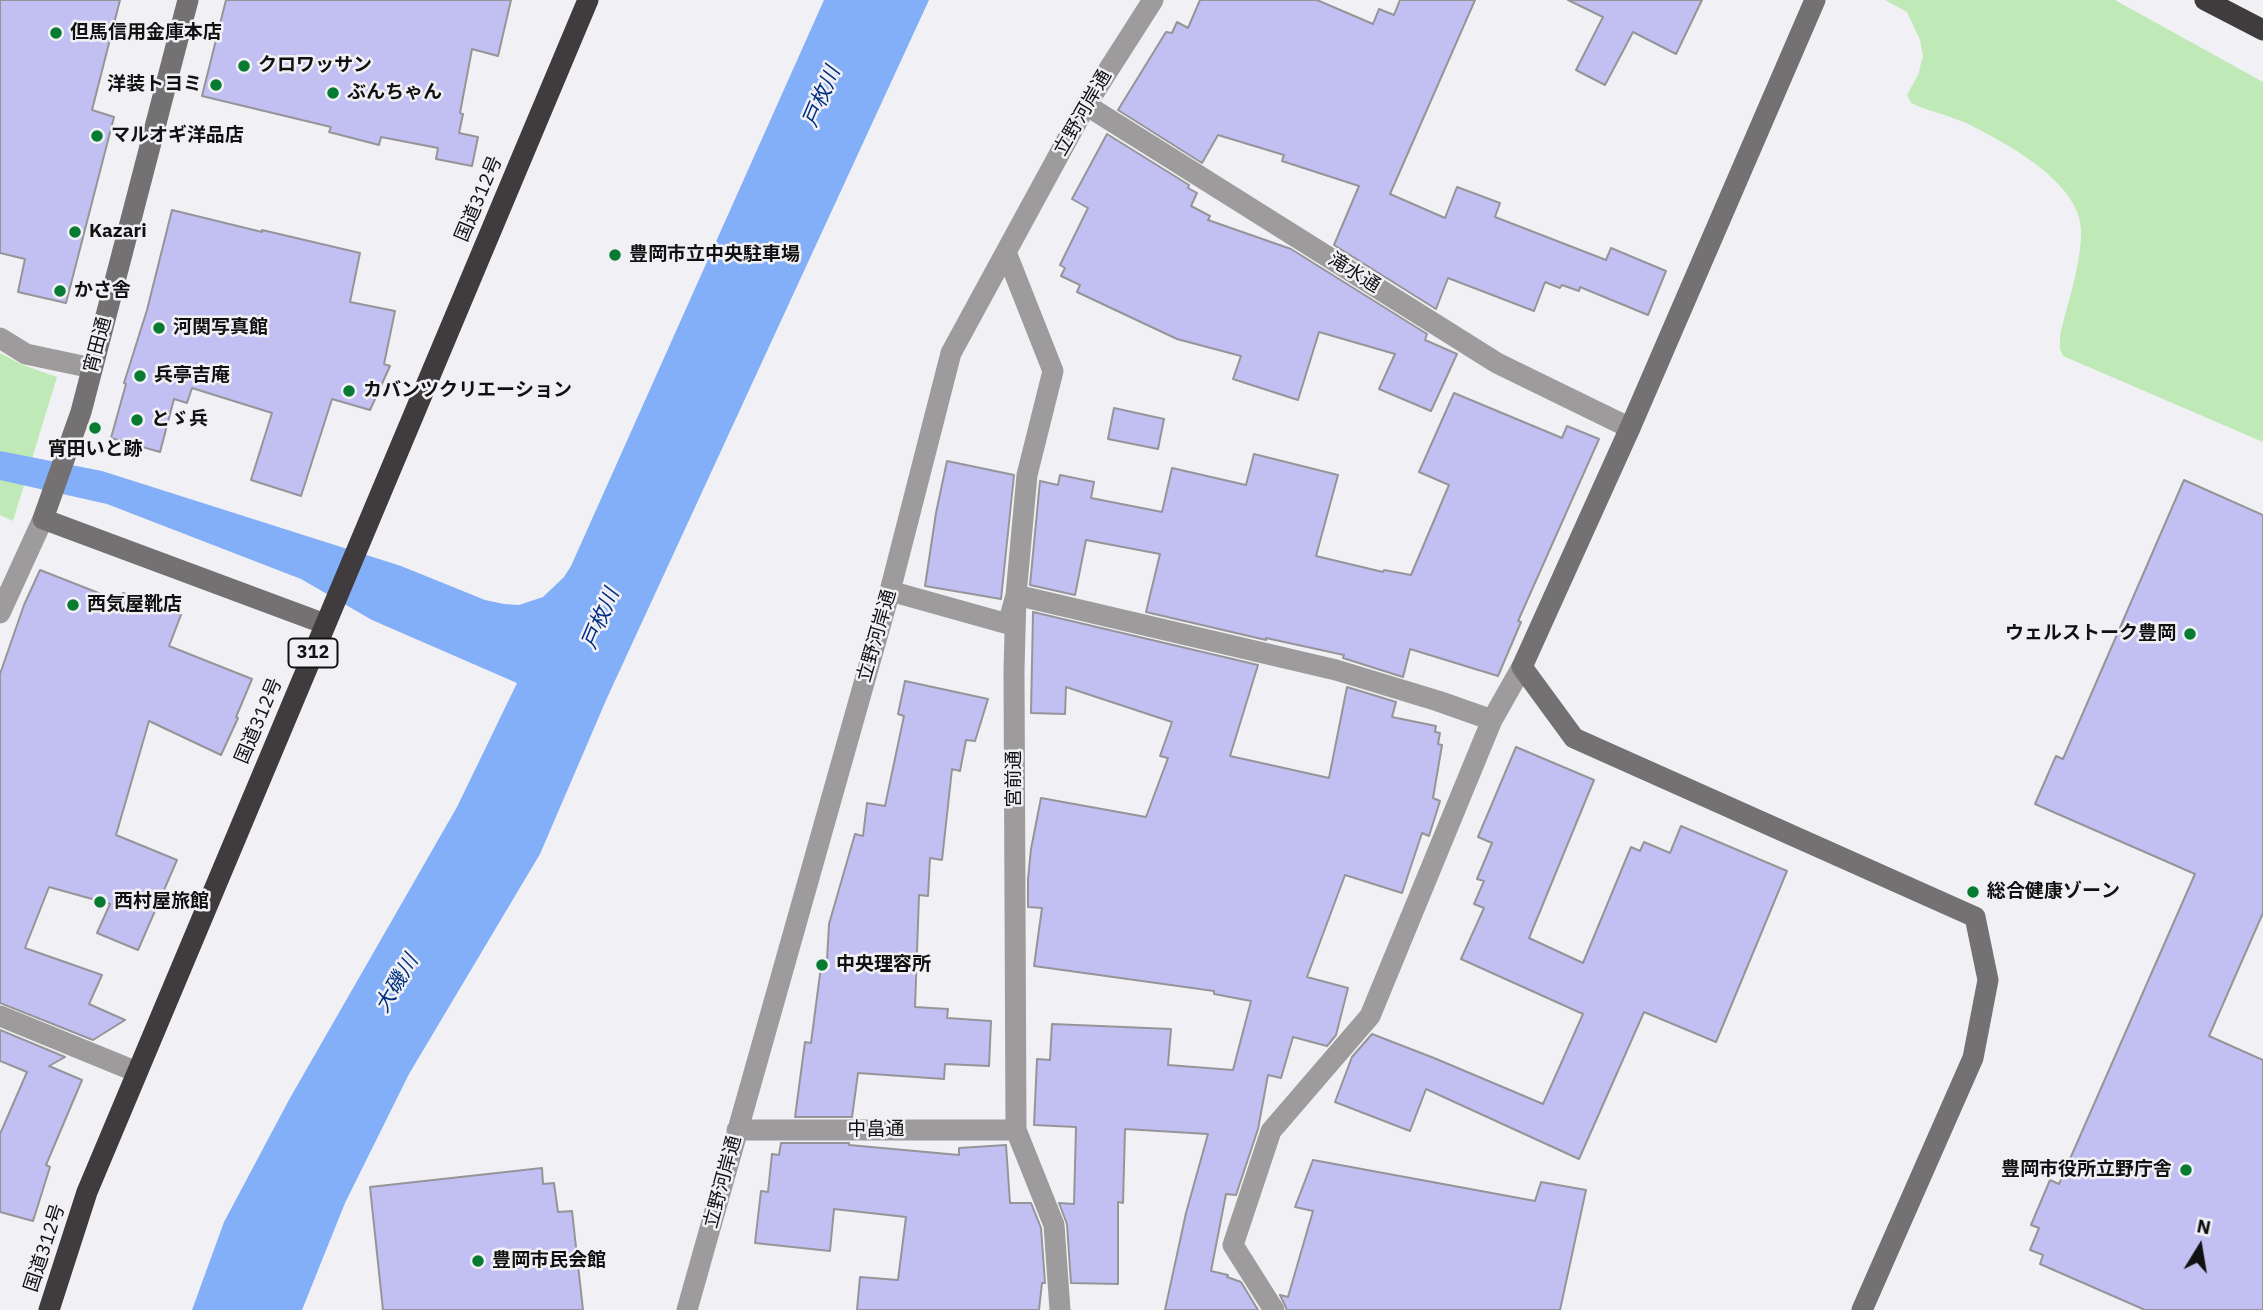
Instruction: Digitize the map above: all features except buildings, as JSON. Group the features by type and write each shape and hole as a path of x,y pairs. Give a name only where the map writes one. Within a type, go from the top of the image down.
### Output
{"highway":[{"name":"国道312号","path":"49,1310 88,1192 137,1072 588,0"},
{"path":"2205,0 2263,30"}],"street":[{"name":"宵田通","path":"47,510 71,445 188,0"},
{"name":"立野河岸通","path":"687,1310 890,592 951,353 1086,105 1153,0"},
{"path":"1274,1310 1233,1245 1271,1131 1370,1016 1492,720 1522,667 1630,428 1815,0"},
{"name":"滝水通","path":"1086,105 1497,363 1630,428"},
{"name":"宮前通","path":"1006,252 1053,372 1027,475 1016,596 1016,1130 1054,1225 1060,1310"},
{"path":"0,338 26,354 92,368"},
{"path":"2,605 47,510 325,624"},
{"path":"890,592 1008,624 1016,596 1336,670 1492,720"},
{"path":"1522,667 1574,738 1975,916 1989,980 1973,1058 1862,1310"},
{"path":"0,1016 137,1072"},
{"name":"中畠通","path":"737,1130 1016,1130"}],"green space":[{"path":"1885,0 2115,0 2263,82 2263,442 2063,356 2060,335 2079,257 2081,231 2078,213 2055,180 2019,153 1966,123 1911,103 1907,95 1918,75 1923,56 1920,40 1907,12"},
{"path":"0,353 23,365 57,377 13,521 0,515"}],"water":[{"path":"824,0 929,0 607,698 540,854 409,1074 345,1203 302,1310 192,1310 224,1222 290,1098 457,807 517,683 372,620 301,579 107,504 0,480 0,451 102,471 401,566 485,600 519,605 543,597 564,577 571,566"}],"place":[{"name":"但馬信用金庫本店","path":"56,33"},
{"name":"クロワッサン","path":"244,66"},
{"name":"洋装トヨミ","path":"216,85"},
{"name":"ぶんちゃん","path":"333,93"},
{"name":"マルオギ洋品店","path":"97,136"},
{"name":"Kazari","path":"75,232"},
{"name":"豊岡市立中央駐車場","path":"615,255"},
{"name":"かさ舎","path":"60,291"},
{"name":"河関写真館","path":"159,328"},
{"name":"兵亭吉庵","path":"140,376"},
{"name":"カバンツクリエーション","path":"349,391"},
{"name":"とゞ兵","path":"137,420"},
{"name":"宵田いと跡","path":"95,428"},
{"name":"西気屋靴店","path":"73,605"},
{"name":"ウェルストーク豊岡","path":"2190,634"},
{"name":"総合健康ゾーン","path":"1973,892"},
{"name":"西村屋旅館","path":"100,902"},
{"name":"中央理容所","path":"822,965"},
{"name":"豊岡市役所立野庁舎","path":"2186,1170"},
{"name":"豊岡市民会館","path":"478,1261"}],"water label":[{"name":"戸枚川","path":"822,97"},
{"name":"戸枚川","path":"601,619"},
{"name":"大磯川","path":"397,984"}]}
